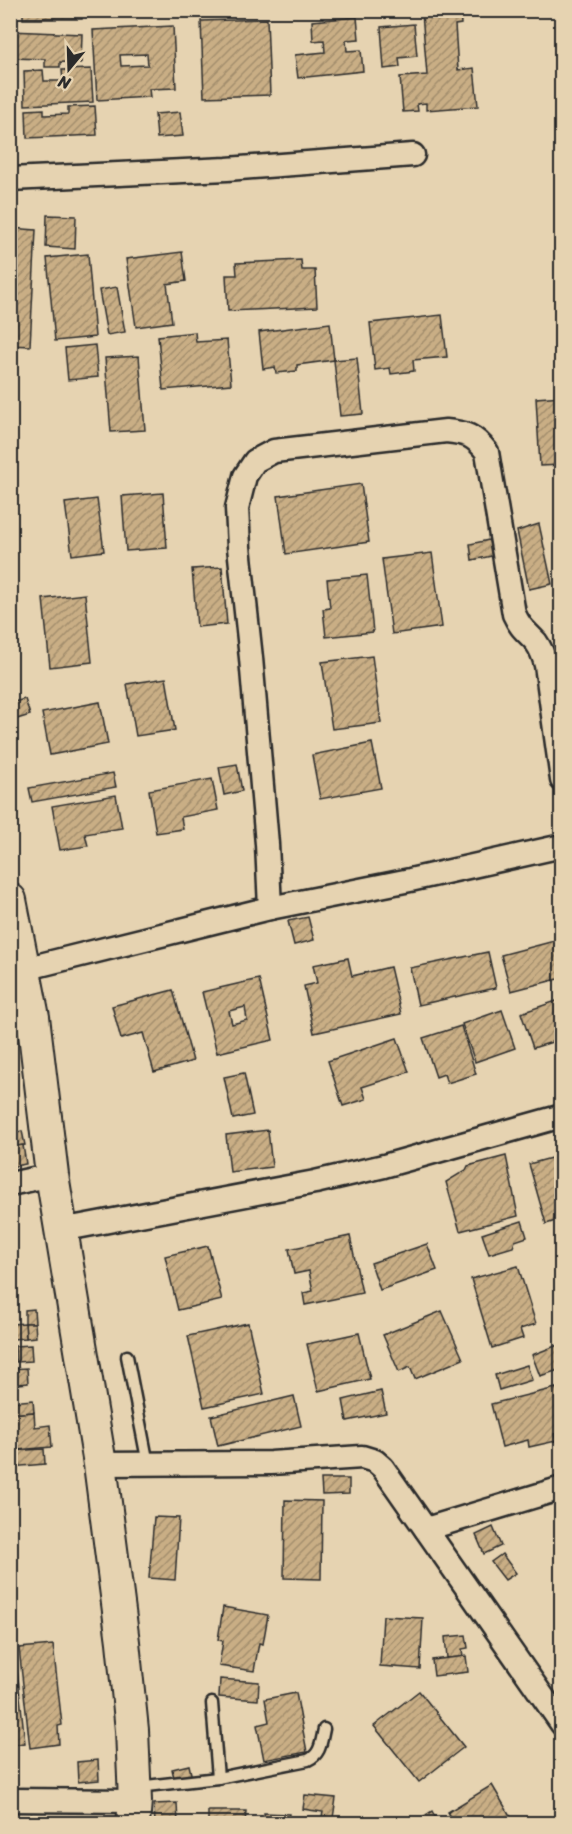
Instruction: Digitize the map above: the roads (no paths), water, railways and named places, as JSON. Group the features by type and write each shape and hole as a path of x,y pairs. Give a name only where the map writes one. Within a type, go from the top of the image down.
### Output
{"street":[{"path":"10,179 227,169 413,155"},
{"path":"270,908 267,844 237,508 245,476 255,461 274,450 446,431 465,433 480,442 487,452 514,614 524,631 542,652 546,665 561,780"},
{"path":"24,969 270,908 561,846"},
{"path":"10,900 33,1017 52,1175 100,1464 132,1730 134,1804 10,1800"},
{"path":"62,1230 315,1182 384,1166 561,1116"},
{"path":"10,1184 52,1175"},
{"path":"100,1464 271,1463 369,1458 383,1468 561,1724"},
{"path":"426,1529 561,1488"}],"lane":[{"path":"128,1356 148,1464"},
{"path":"212,1702 218,1778"},
{"path":"134,1804 218,1778 308,1760 318,1752 324,1729"}]}
